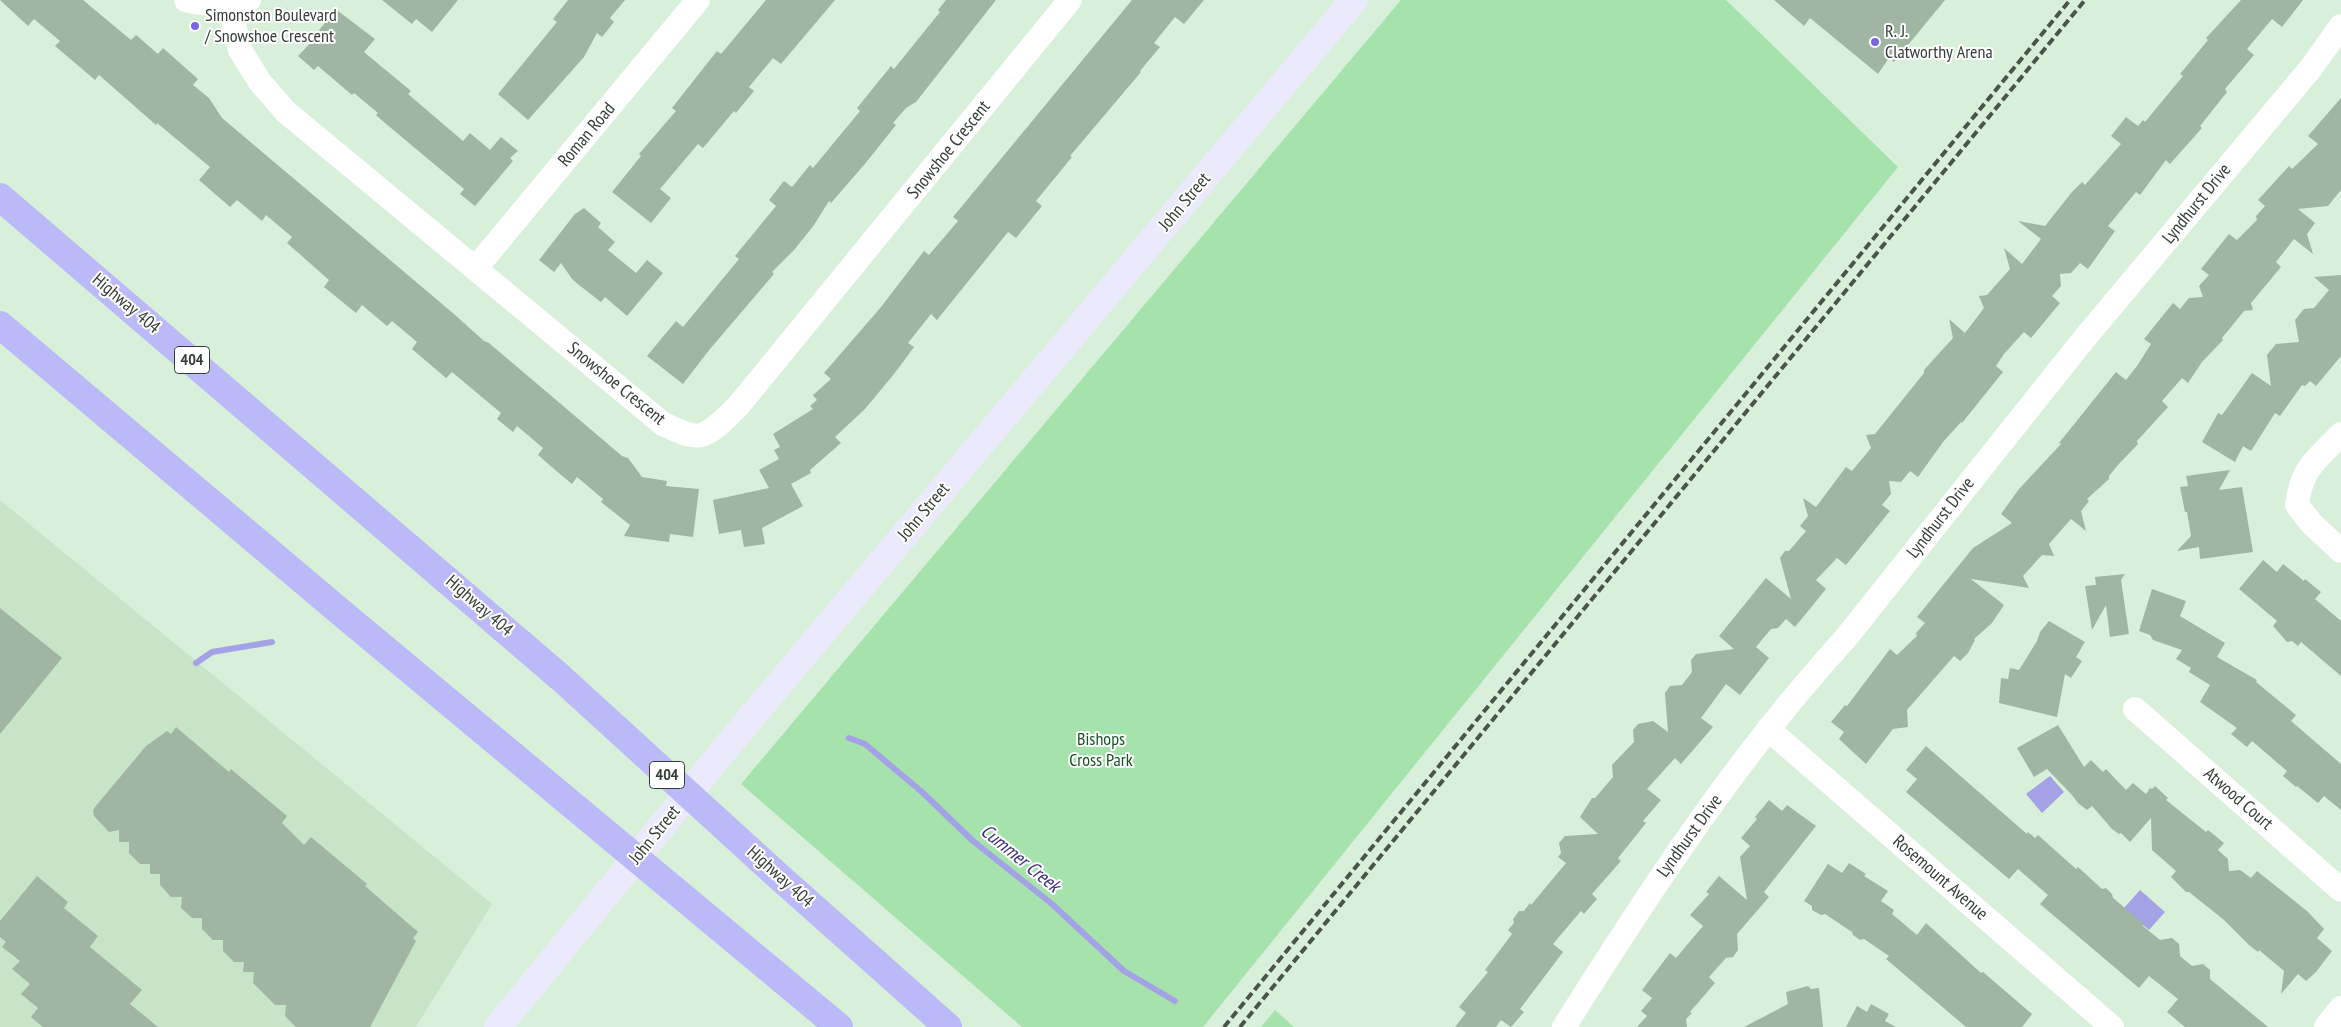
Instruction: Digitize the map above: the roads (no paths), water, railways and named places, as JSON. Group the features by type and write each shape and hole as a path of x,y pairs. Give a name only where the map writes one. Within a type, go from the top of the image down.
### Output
{"highway":[{"name":"Highway 404","path":"0,197 554,671 948,1027"},
{"path":"0,324 838,1027"}],"main road":[{"name":"John Street","path":"498,1027 728,745 1354,0"}],"street":[{"path":"186,0 201,3 239,2"},
{"name":"Roman Road","path":"475,269 698,0"},
{"name":"Snowshoe Crescent","path":"239,2 240,50 260,82 286,112 663,424 686,434 701,435 724,420 739,405 1070,0"},
{"name":"Lyndhurst Drive","path":"1564,1027 1643,902 1768,729 1807,680 1845,639 2084,339 2310,68 2341,26"},
{"path":"2341,434 2308,467 2300,486 2297,505 2312,524 2341,551"},
{"name":"Atwood Court","path":"2135,709 2341,890"},
{"name":"Rosemount Avenue","path":"1768,729 2112,1027"},
{"path":"2326,1027 2341,1008"}],"waterway":[{"name":"Cummer Creek","path":"196,663 212,652 272,642"},
{"name":"Cummer Creek","path":"849,738 865,744 922,792 973,841 1052,904 1124,971 1175,1001"}],"railway":[{"path":"1224,1027 2070,0"},
{"path":"1240,1027 2085,0"}],"place":[{"name":"Simonston Boulevard / Snowshoe Crescent","path":"195,26"},
{"name":"R. J. Clatworthy Arena","path":"1875,42"}],"park label":[{"name":"Bishops Cross Park","path":"1101,750"}]}
